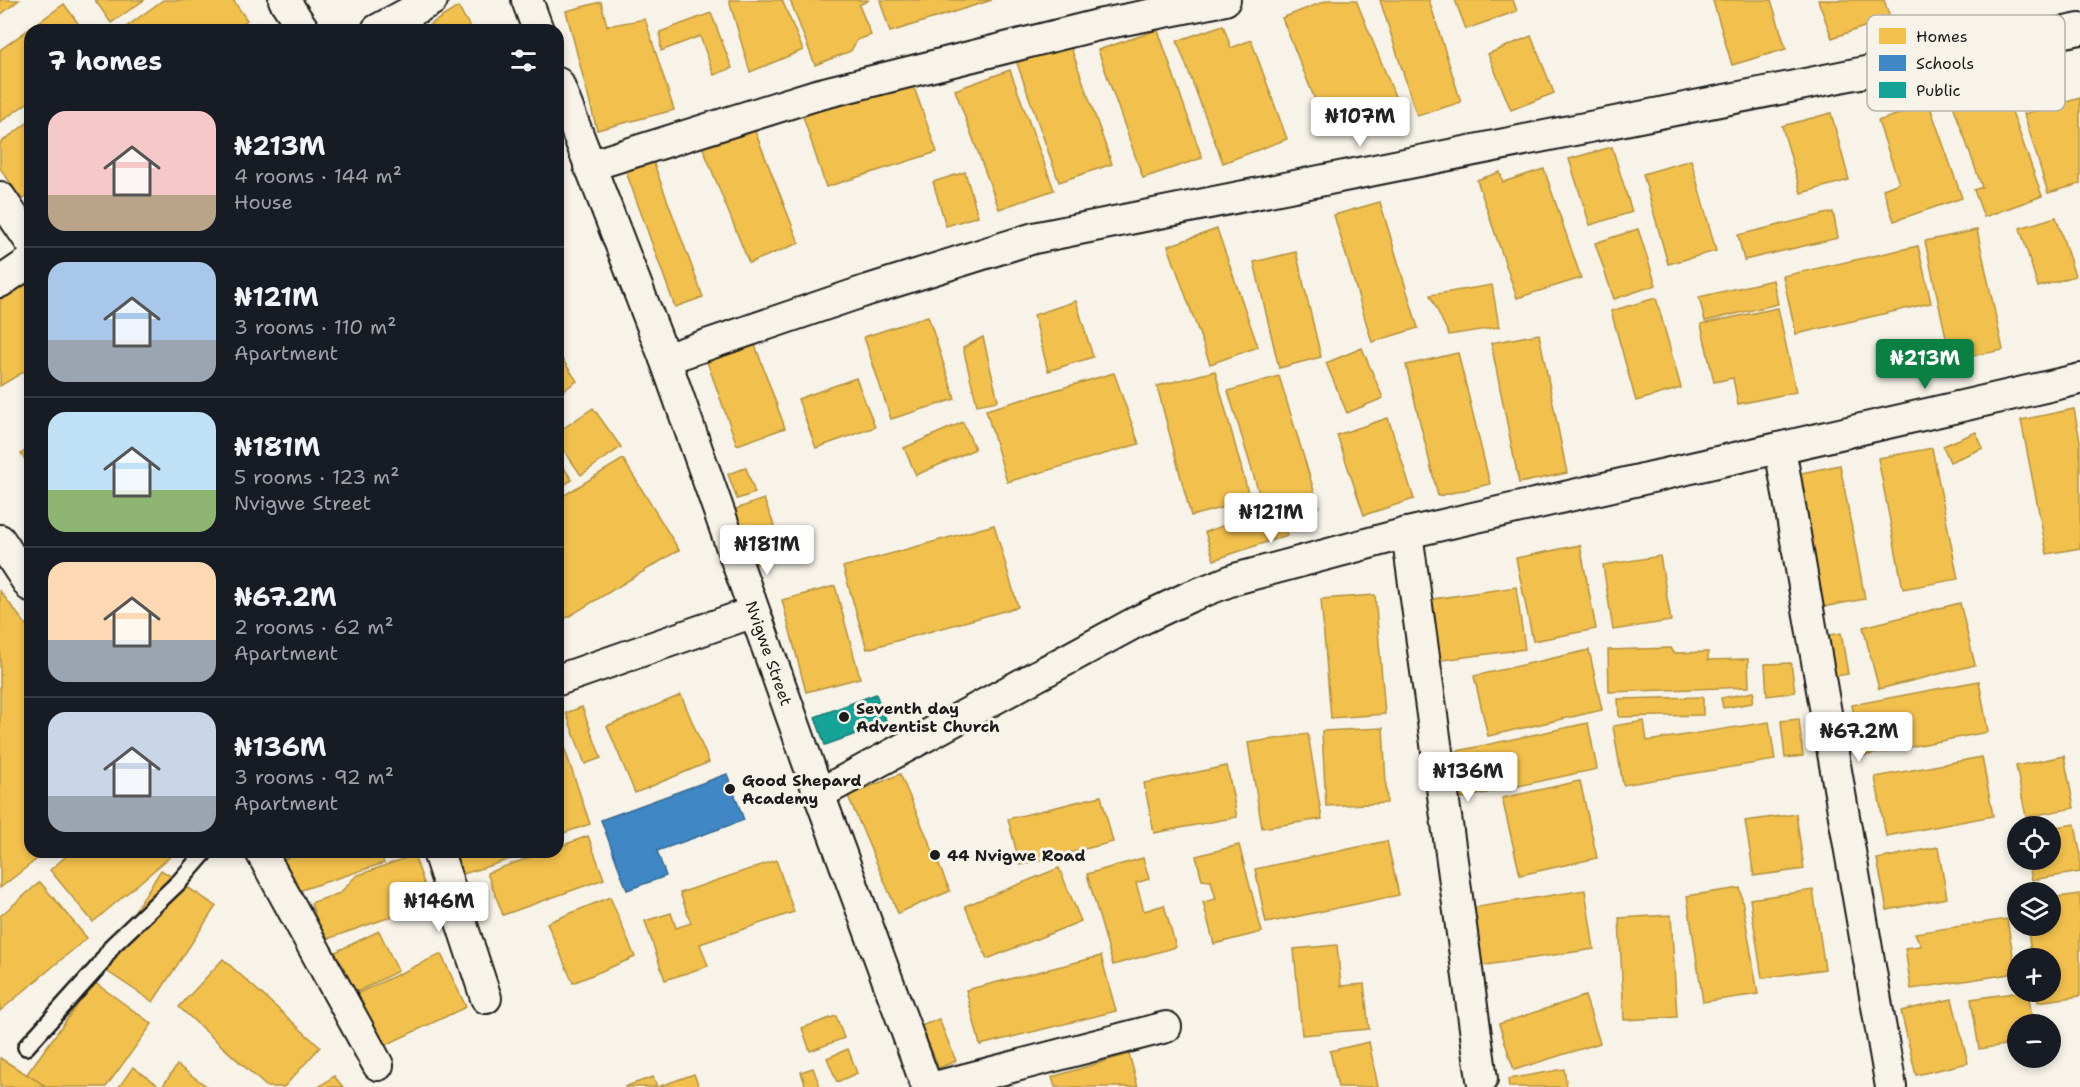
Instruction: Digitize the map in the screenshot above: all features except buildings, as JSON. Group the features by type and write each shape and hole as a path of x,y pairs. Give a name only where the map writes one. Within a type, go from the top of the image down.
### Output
{"street":[{"path":"284,0 300,24"},
{"path":"388,24 432,0"},
{"path":"527,0 536,24"},
{"path":"589,166 816,95 1098,25 1225,0"},
{"path":"2065,32 2080,29"},
{"path":"665,359 868,290 1034,238 1867,72"},
{"name":"Nvigwe Street","path":"564,100 665,359 819,794 927,1087"},
{"path":"0,197 24,232"},
{"path":"0,282 24,266"},
{"path":"819,794 1138,621 1235,579 1407,533 2080,379"},
{"path":"1780,447 1891,1087"},
{"path":"1407,533 1482,1079"},
{"path":"0,540 24,577"},
{"path":"564,678 754,612"},
{"path":"264,858 378,1065"},
{"path":"440,858 486,998"},
{"path":"935,1087 1166,1027"}],"lane":[{"path":"26,1047 99,966 113,945 180,881 199,858"}],"place":[{"name":"Seventh day Adventist Church","path":"844,717"},
{"name":"Good Shepard Academy","path":"730,789"},
{"name":"44 Nvigwe Road","path":"935,855"}]}
